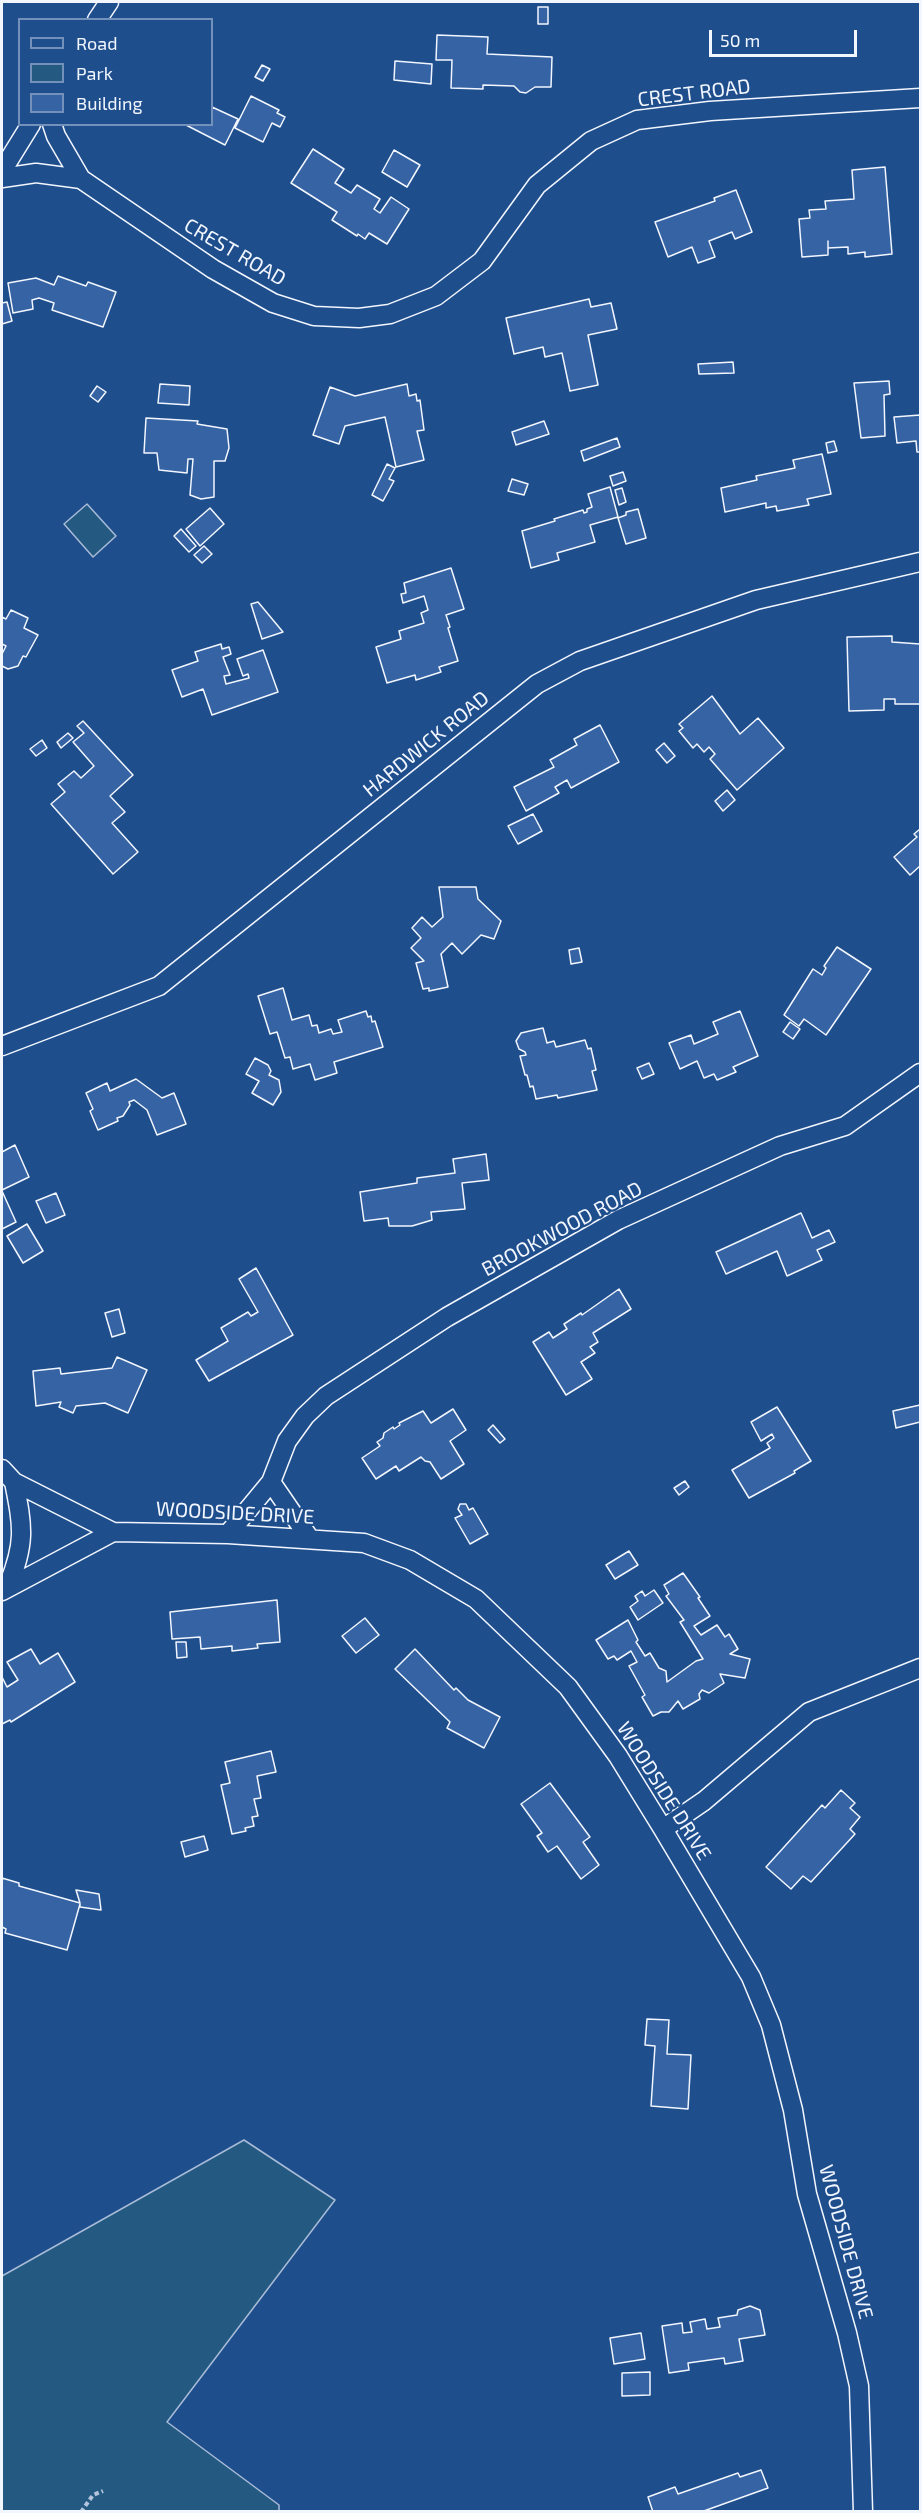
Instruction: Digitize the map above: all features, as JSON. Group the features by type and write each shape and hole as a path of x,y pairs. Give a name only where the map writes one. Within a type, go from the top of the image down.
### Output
{"street":[{"path":"98,18 109,2"},
{"name":"CREST ROAD","path":"81,178 208,266 273,303 314,315 358,318 390,314 436,297 482,261 537,185 591,141 637,120 710,111 921,98"},
{"path":"2,171 31,126"},
{"path":"53,126 56,136 81,178"},
{"path":"2,178 36,173 81,178"},
{"name":"HARDWICK ROAD","path":"2,1046 159,986 537,684 580,662 756,600 921,562"},
{"name":"BROOKWOOD ROAD","path":"228,1534 271,1482 287,1441 305,1416 326,1396 447,1317 618,1220 780,1146 845,1126 921,1073"},
{"name":"WOODSIDE DRIVE","path":"8,1475 113,1532 228,1534 364,1544 410,1560 476,1599 568,1687 618,1756 663,1829 751,1977 771,2025 793,2110 807,2194 847,2333 859,2386 862,2511"},
{"name":"WOODSIDE DRIVE","path":"4,1589 19,1560 22,1524 8,1475"},
{"path":"271,1482 310,1539"},
{"path":"4,1589 113,1532"},
{"path":"663,1829 704,1801 809,1712 921,1668"}],"path":[{"path":"81,2511 93,2495 103,2491"}],"green space":[{"path":"87,504 116,536 93,557 64,524"},
{"path":"244,2140 335,2200 167,2422 279,2505 279,2511 2,2511 2,2276"}],"building":[{"path":"538,7 548,7 548,24 538,24"},
{"path":"437,35 488,37 487,54 552,57 551,87 535,87 526,93 520,92 514,86 483,85 483,89 451,88 452,60 436,60"},
{"path":"395,61 432,64 431,84 394,80"},
{"path":"262,65 270,69 263,81 255,77"},
{"path":"251,96 279,110 277,113 285,117 280,127 272,123 263,142 235,128"},
{"path":"213,107 238,119 225,145 188,126 213,126"},
{"path":"313,149 344,169 335,183 351,193 357,185 380,199 374,209 380,213 391,197 409,209 387,244 369,233 365,239 358,234 357,236 332,220 337,212 291,183"},
{"path":"394,150 420,165 407,187 382,172"},
{"path":"885,167 892,254 865,257 865,252 848,254 848,247 828,248 828,255 802,257 799,219 810,218 809,210 826,209 825,201 854,199 852,170"},
{"path":"736,190 752,232 735,239 732,232 709,241 715,257 698,263 692,247 668,257 655,222 715,201 714,198"},
{"path":"58,276 86,286 88,282 116,292 103,327 52,310 54,303 39,298 32,300 33,309 13,313 8,283 36,278 54,285"},
{"path":"589,299 591,307 611,303 617,329 588,335 598,385 570,391 562,353 545,357 543,347 514,354 506,318"},
{"path":"7,302 12,321 2,324 2,303"},
{"path":"733,362 734,373 699,374 698,364"},
{"path":"889,381 890,394 884,395 885,436 861,438 854,383"},
{"path":"160,384 190,386 189,405 158,403"},
{"path":"407,384 409,396 416,394 417,401 420,400 424,430 417,431 424,460 396,467 385,417 345,426 339,444 313,435 330,387 355,396"},
{"path":"97,386 106,392 98,402 90,396"},
{"path":"920,415 920,452 917,452 916,441 897,443 894,417"},
{"path":"146,418 198,421 197,424 227,429 229,448 225,461 214,461 214,497 201,499 190,495 193,459 188,459 187,473 159,470 157,453 144,453"},
{"path":"544,421 549,434 516,445 512,432"},
{"path":"617,438 620,447 584,461 581,451"},
{"path":"834,441 837,451 828,453 826,443"},
{"path":"822,454 831,494 807,499 809,505 777,511 776,506 766,508 766,503 725,512 721,488 757,480 756,476 795,468 793,460"},
{"path":"387,464 395,468 389,479 394,481 383,501 372,495"},
{"path":"623,472 626,481 613,486 610,476"},
{"path":"512,479 528,484 524,495 508,491"},
{"path":"610,487 618,517 590,525 595,542 557,553 559,560 531,568 522,531 583,510 584,513 587,512 587,509 592,507 588,494"},
{"path":"622,488 626,502 619,505 615,490"},
{"path":"210,508 224,524 200,546 186,529"},
{"path":"638,509 646,538 626,544 618,518 626,515 626,512"},
{"path":"181,529 196,546 189,552 174,536"},
{"path":"204,546 212,554 202,563 194,555"},
{"path":"451,568 464,609 446,615 458,661 439,667 441,672 416,680 415,675 387,683 376,647 401,639 399,631 424,623 421,613 428,610 424,596 403,603 401,594 406,593 404,583"},
{"path":"258,602 283,632 262,639 251,604"},
{"path":"11,610 28,618 24,628 38,635 26,657 23,656 18,666 8,669 2,666 2,654 6,646 2,644 2,617 6,619"},
{"path":"892,636 892,642 920,644 920,704 895,704 895,699 884,699 884,710 849,711 847,637"},
{"path":"221,644 222,649 229,647 231,654 223,657 230,675 224,676 226,684 249,678 248,674 243,676 237,659 263,650 278,692 212,715 203,689 182,697 172,670 198,661 195,652"},
{"path":"712,696 740,734 758,718 784,748 737,790 710,759 715,754 709,747 704,752 697,744 693,748 679,731 683,728 679,724"},
{"path":"83,721 133,775 110,796 125,812 112,823 138,852 113,874 51,804 65,792 58,784 74,771 81,778 94,766 73,742 84,733 77,726"},
{"path":"600,725 619,762 571,788 567,780 555,787 559,793 526,811 514,787 554,767 550,760 577,745 574,739"},
{"path":"68,733 73,738 61,748 57,742"},
{"path":"42,740 47,748 36,756 30,749"},
{"path":"664,743 675,756 667,763 656,750"},
{"path":"727,790 735,800 723,811 715,801"},
{"path":"533,814 542,831 518,844 508,826"},
{"path":"920,829 920,866 910,875 894,857 917,837 914,834"},
{"path":"439,887 476,887 478,899 501,921 494,939 481,935 462,954 452,943 441,954 448,987 429,991 429,988 423,989 416,963 424,961 411,948 421,938 412,928 422,917 432,927 443,917"},
{"path":"837,947 871,969 826,1035 804,1019 799,1026 784,1015 813,969 822,975 826,968 824,966"},
{"path":"579,948 582,962 571,964 569,950"},
{"path":"283,988 292,1020 309,1015 312,1026 317,1025 319,1033 331,1029 333,1034 342,1032 338,1020 366,1011 368,1017 371,1016 372,1022 375,1021 383,1047 334,1062 337,1073 315,1080 310,1064 293,1069 290,1057 285,1058 277,1032 270,1034 258,996"},
{"path":"740,1011 758,1056 733,1067 736,1072 717,1080 714,1074 704,1078 697,1061 680,1069 669,1043 691,1035 694,1044 718,1034 713,1022"},
{"path":"790,1022 800,1029 793,1039 783,1032"},
{"path":"543,1028 547,1043 554,1041 556,1047 585,1040 588,1049 591,1048 596,1070 592,1071 597,1090 558,1098 557,1095 536,1099 533,1086 530,1087 527,1075 525,1075 520,1056 526,1055 525,1052 519,1049 516,1041 521,1033"},
{"path":"255,1058 268,1065 271,1071 269,1075 279,1080 281,1092 273,1105 252,1093 259,1081 246,1074"},
{"path":"649,1063 654,1074 642,1079 637,1068"},
{"path":"136,1079 162,1098 174,1093 186,1124 157,1135 147,1110 134,1100 129,1102 130,1105 123,1116 117,1118 118,1121 98,1130 86,1093 107,1083 110,1091"},
{"path":"15,1145 29,1177 2,1190 2,1152"},
{"path":"486,1154 489,1180 462,1183 465,1209 431,1212 432,1220 412,1226 389,1226 388,1218 364,1221 360,1192 417,1183 417,1178 455,1173 453,1159"},
{"path":"2,1191 16,1222 2,1229"},
{"path":"56,1193 65,1215 46,1223 36,1201"},
{"path":"801,1213 812,1238 829,1230 835,1242 817,1250 822,1260 787,1276 777,1251 726,1274 716,1252"},
{"path":"27,1224 43,1251 23,1263 7,1236"},
{"path":"256,1268 293,1335 209,1381 196,1360 228,1341 221,1328 248,1312 251,1316 258,1312 239,1279"},
{"path":"619,1289 631,1309 593,1333 598,1342 590,1347 595,1353 581,1362 592,1379 566,1395 533,1342 549,1332 553,1338 567,1329 564,1324 581,1313 582,1315"},
{"path":"119,1309 125,1333 112,1337 105,1313"},
{"path":"117,1357 147,1370 128,1413 105,1403 76,1406 73,1413 59,1407 61,1402 36,1406 33,1371 60,1368 61,1374 112,1368"},
{"path":"920,1405 920,1422 896,1428 893,1411"},
{"path":"777,1407 811,1461 794,1471 795,1473 749,1498 732,1470 770,1448 767,1443 774,1438 772,1434 761,1441 751,1422"},
{"path":"453,1409 466,1430 450,1441 464,1464 441,1479 430,1462 421,1457 399,1471 396,1466 376,1479 362,1458 380,1446 377,1442 383,1438 384,1433 423,1411 431,1423"},
{"path":"493,1425 505,1439 500,1443 488,1430"},
{"path":"685,1481 689,1487 679,1495 674,1488"},
{"path":"460,1504 466,1504 469,1510 473,1508 488,1534 470,1544 455,1518 462,1515 458,1509"},
{"path":"629,1551 638,1565 615,1579 606,1565"},
{"path":"683,1573 710,1616 694,1626 701,1635 717,1625 725,1637 729,1634 738,1649 730,1654 750,1659 745,1678 720,1674 724,1683 709,1693 702,1690 699,1694 700,1699 683,1709 678,1701 669,1712 661,1712 653,1716 642,1697 645,1695 629,1666 637,1662 631,1651 617,1660 614,1656 608,1659 596,1640 628,1620 638,1640 636,1642 645,1656 650,1653 659,1668 666,1671 667,1682 696,1661 703,1659 680,1622 684,1620 666,1596 669,1594 664,1585"},
{"path":"654,1590 663,1603 638,1620 630,1607 638,1601 635,1596 642,1591 645,1596"},
{"path":"277,1600 280,1642 257,1644 258,1648 232,1651 232,1646 201,1649 200,1637 172,1639 170,1612"},
{"path":"365,1618 379,1635 356,1653 342,1636"},
{"path":"176,1642 186,1642 187,1657 177,1658"},
{"path":"31,1649 40,1664 58,1653 75,1682 11,1722 10,1720 2,1724 2,1677 7,1687 18,1680 7,1662"},
{"path":"415,1649 454,1690 456,1688 468,1700 500,1717 484,1748 447,1728 450,1722 395,1669"},
{"path":"271,1751 276,1772 257,1776 261,1798 254,1799 258,1816 252,1817 254,1826 245,1828 246,1831 232,1834 221,1785 230,1783 225,1762"},
{"path":"550,1783 590,1837 583,1842 599,1865 581,1879 557,1846 548,1852 537,1836 542,1833 521,1804"},
{"path":"841,1790 855,1803 850,1808 860,1817 850,1829 855,1834 811,1882 803,1876 791,1889 766,1867 822,1805 825,1808"},
{"path":"204,1836 208,1850 185,1857 181,1842"},
{"path":"2,1878 19,1883 19,1886 80,1903 76,1890 99,1894 101,1910 80,1907 80,1904 67,1950 5,1933 6,1929 2,1927"},
{"path":"647,2019 669,2020 667,2054 691,2055 688,2109 651,2106 655,2046 645,2045"},
{"path":"750,2306 760,2310 765,2335 739,2339 743,2361 725,2364 724,2358 688,2363 689,2370 669,2373 662,2326 682,2323 683,2333 692,2332 690,2322 705,2319 707,2329 720,2327 718,2318 737,2315 738,2310"},
{"path":"641,2333 645,2359 614,2364 610,2338"},
{"path":"650,2372 650,2395 622,2396 622,2373"},
{"path":"761,2470 768,2488 701,2512 653,2512 648,2497 675,2487 678,2494 738,2473 740,2477"}]}
